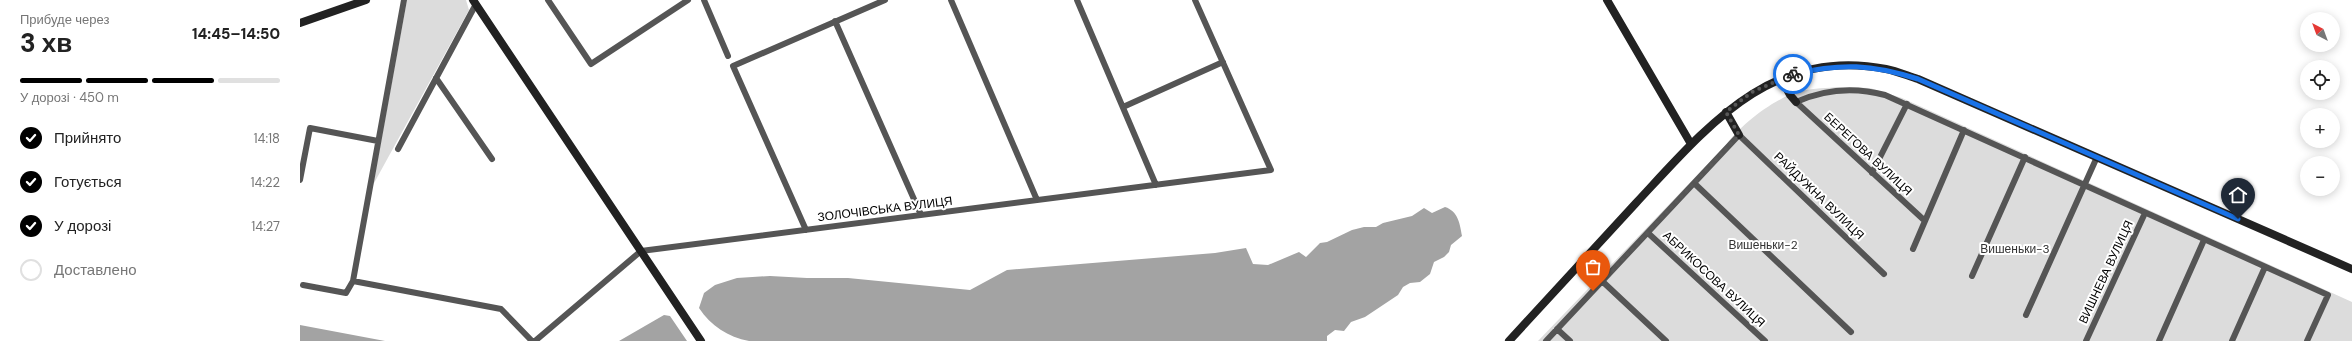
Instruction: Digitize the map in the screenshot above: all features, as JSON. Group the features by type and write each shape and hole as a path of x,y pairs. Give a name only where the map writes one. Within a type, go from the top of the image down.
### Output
{"street":[{"path":"300,23 366,0"},
{"path":"303,285 346,293 353,281 404,0"},
{"path":"548,0 590,64 688,0"},
{"path":"704,0 728,56"},
{"path":"806,230 733,66 885,0"},
{"path":"951,0 1037,200"},
{"path":"1077,0 1156,185"},
{"path":"1123,108 1223,62 1195,0"},
{"path":"1607,0 1691,144"},
{"path":"398,149 474,2 701,341"},
{"path":"836,21 921,215"},
{"name":"ЗОЛОЧІВСЬКА ВУЛИЦЯ","path":"641,251 1270,170 1223,62"},
{"path":"1509,341 1691,144 1726,112 1752,92 1781,78 1820,68 1855,65 1887,69 1918,79 2352,269"},
{"path":"436,78 492,159"},
{"path":"1781,78 1790,95 1796,102 1822,92 1842,90 1870,91 1907,104 2328,295 2307,341"},
{"name":"БЕРЕГОВА ВУЛИЦЯ","path":"1796,102 1925,222"},
{"path":"1872,173 1907,104"},
{"path":"1546,341 1739,135 1726,112"},
{"path":"300,180 310,128 378,141"},
{"path":"1913,249 1964,130"},
{"name":"РАЙДУЖНА ВУЛИЦЯ","path":"1739,135 1884,274"},
{"path":"1972,276 2025,157"},
{"path":"2026,315 2097,158"},
{"path":"1694,183 1851,332"},
{"name":"ВИШНЕВА ВУЛИЦЯ","path":"2086,341 2145,213"},
{"name":"АБРИКОСОВА ВУЛИЦЯ","path":"1648,233 1765,341"},
{"path":"2159,341 2204,240"},
{"path":"353,281 500,309 534,341 641,251"},
{"path":"2232,341 2264,267"},
{"path":"1602,282 1666,341"},
{"path":"1557,329 1570,341"}],"green space":[{"path":"407,0 466,0 469,10 373,185"},
{"path":"1839,87 1870,88 1902,98 2352,302 2352,341 1538,341 1732,137 1750,120 1771,105 1792,94 1811,89"}],"shaded area":[{"path":"1445,207 1453,212 1458,218 1462,236 1451,245 1449,252 1444,257 1434,262 1430,274 1420,282 1410,283 1403,287 1398,295 1365,317 1351,322 1344,331 1335,330 1327,336 1327,341 749,341 727,334 709,320 699,308 704,293 715,285 737,278 770,276 848,278 970,290 1007,270 1215,253 1246,248 1253,264 1268,265 1299,252 1306,257 1320,243 1327,242 1352,230 1364,227 1376,227 1383,223 1412,216 1424,208 1432,213"},
{"path":"664,315 670,316 687,341 619,341"},
{"path":"300,325 385,341 300,341"}],"way so far":[{"path":"1593,291 1739,135 1726,112 1752,92 1793,74"}],"route":[{"path":"1793,74 1820,68 1855,65 1887,69 1918,79 2238,219"}],"park label":[{"name":"Вишеньки-2","path":"1763,245"},
{"name":"Вишеньки-3","path":"2015,249"}]}
